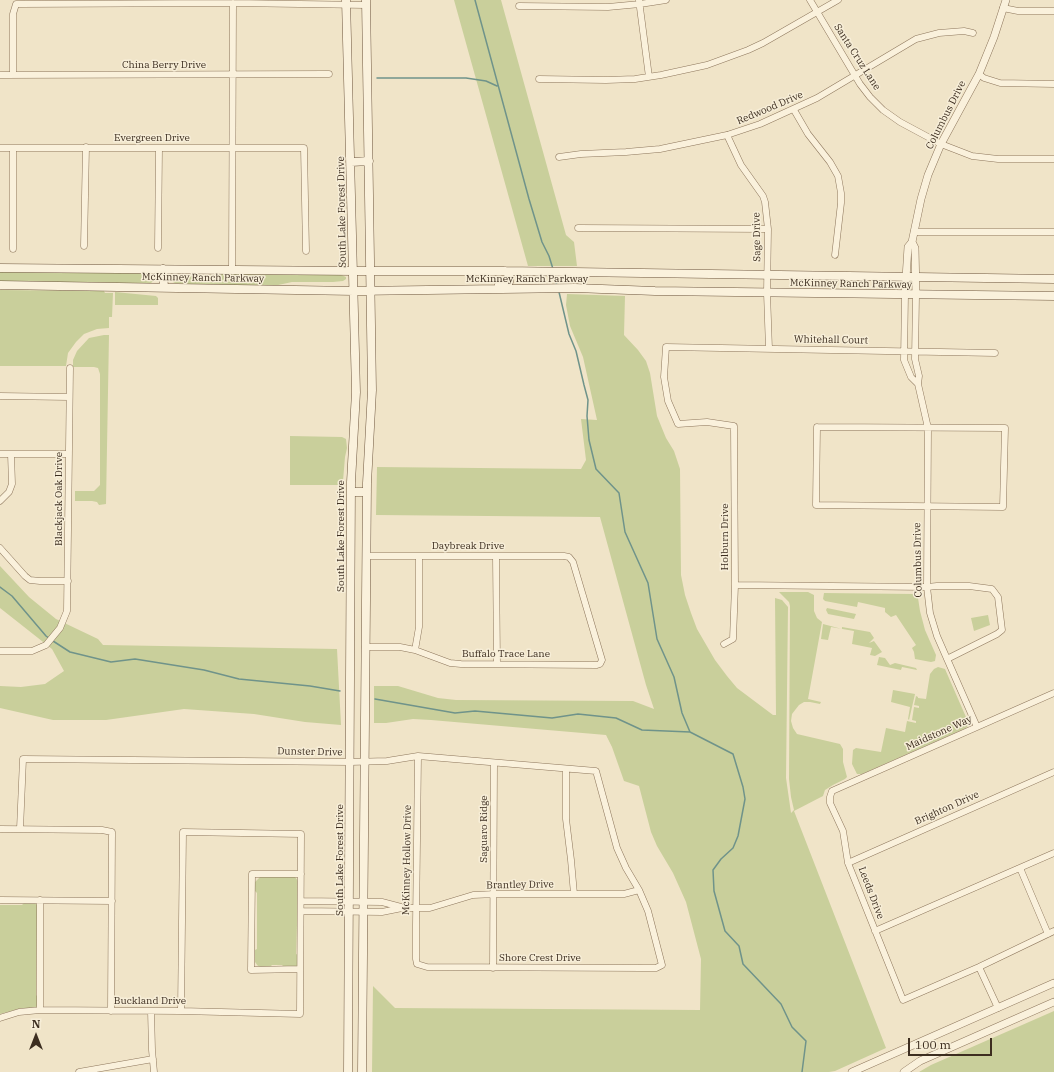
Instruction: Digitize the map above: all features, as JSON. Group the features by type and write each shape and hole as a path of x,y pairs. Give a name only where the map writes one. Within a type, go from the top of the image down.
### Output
{"main road":[{"name":"South Lake Forest Drive","path":"346,2 356,392 351,492 348,1072"},
{"path":"362,1072 366,556 367,492 372,390 366,3"},
{"path":"351,162 368,161"},
{"name":"McKinney Ranch Parkway","path":"0,268 540,271 1054,279"},
{"path":"163,269 164,288"},
{"path":"479,288 507,284 510,276 505,271"},
{"name":"McKinney Ranch Parkway","path":"0,285 354,291 479,288 575,288 767,293 1054,296"},
{"path":"351,492 367,492"},
{"path":"351,647 365,647"}],"street":[{"path":"519,6 608,7 666,0"},
{"name":"Santa Cruz Lane","path":"810,0 854,75 870,97 883,110 900,122 941,144 965,153 985,158 1054,159"},
{"path":"539,79 606,80 649,77 707,65 748,50 779,35 838,0"},
{"name":"Columbus Drive","path":"918,384 911,378 904,360 908,247 912,242 921,199 928,175 941,144 979,74 994,37 1006,0"},
{"path":"640,2 649,77"},
{"path":"232,269 233,3"},
{"path":"14,75 13,14 16,4 366,3"},
{"path":"1003,8 1018,11 1054,11"},
{"name":"Redwood Drive","path":"559,157 581,154 660,149 727,135 760,124 794,110 923,36 952,31 972,33"},
{"name":"China Berry Drive","path":"0,75 329,74"},
{"path":"979,74 984,78 1000,83 1054,84"},
{"path":"794,110 808,134 830,162 838,176 841,203 835,255"},
{"name":"Sage Drive","path":"727,135 741,165 763,196 767,210 769,349"},
{"name":"Evergreen Drive","path":"0,148 304,148 306,251"},
{"path":"13,148 13,249"},
{"path":"84,246 86,148"},
{"path":"158,248 159,148"},
{"path":"578,228 768,229"},
{"path":"914,232 1054,232"},
{"name":"Columbus Drive","path":"912,242 915,248 915,351 919,376 918,384 928,428 927,587 930,613 937,636 977,727"},
{"name":"Whitehall Court","path":"734,426 707,422 678,424 668,401 664,377 666,347 995,353"},
{"name":"Blackjack Oak Drive","path":"0,651 32,651 46,645 60,628 67,611 70,368"},
{"path":"0,396 69,397"},
{"name":"Holburn Drive","path":"724,644 733,639 735,585 734,426"},
{"path":"817,427 928,428 1005,428 1003,508 816,505 817,427"},
{"path":"0,454 69,454"},
{"path":"0,501 10,492 12,484 11,454"},
{"path":"0,548 24,576 30,580 68,581"},
{"name":"Daybreak Drive","path":"366,556 569,557 573,562 582,591 602,657 601,662"},
{"path":"415,650 419,627 419,556"},
{"path":"496,556 497,664"},
{"path":"735,585 969,586 988,588 994,591 998,596 1002,630 998,634 948,659"},
{"name":"Buffalo Trace Lane","path":"365,647 400,647 415,650 450,663 462,664 597,665 601,662"},
{"name":"Maidstone Way","path":"832,791 1054,693"},
{"name":"Dunster Drive","path":"20,829 23,759 364,762 418,756 596,771 617,848 626,868 639,890"},
{"name":"McKinney Hollow Drive","path":"417,964 416,907 418,756"},
{"name":"Saguaro Ridge","path":"493,968 494,763"},
{"path":"566,769 566,820 574,894"},
{"name":"Brighton Drive","path":"848,862 1054,772"},
{"name":"Leeds Drive","path":"832,791 830,803 843,831 848,862 903,1000 979,967"},
{"path":"0,829 102,830 112,832 111,1011"},
{"path":"181,1011 183,832 301,834 301,874 301,911 300,969 251,970 252,874 301,874"},
{"path":"875,931 1054,853"},
{"path":"1020,868 1048,934"},
{"name":"Brantley Drive","path":"301,911 382,912 402,908 430,908 473,896 494,894 624,894 639,890"},
{"name":"Shore Crest Drive","path":"417,964 427,967 656,968 662,965 648,911 639,890"},
{"path":"0,900 112,901"},
{"path":"40,900 40,1010"},
{"name":"Brantley Drive","path":"301,901 382,902 402,908"},
{"path":"998,1008 979,967 1054,931"},
{"name":"Buckland Drive","path":"0,1018 19,1012 40,1010 300,1014 300,969"},
{"path":"852,1072 1054,983"},
{"path":"904,1072 920,1061 1054,1002"},
{"path":"151,1011 154,1072"},
{"path":"79,1072 153,1059"}],"green space":[{"path":"454,0 501,0 566,235 574,242 577,266 528,266"},
{"path":"0,271 148,273 153,276 154,280 151,283 0,282"},
{"path":"236,273 339,274 346,277 346,279 343,281 333,282 292,282 269,287 213,286 175,283 169,280 174,277 181,276"},
{"path":"0,290 104,291 105,293 113,293 112,317 109,317 109,328 97,329 84,334 68,353 66,366 0,366"},
{"path":"115,292 156,296 158,298 158,305 115,305"},
{"path":"567,294 625,296 624,335 646,361 650,373 657,416 666,438 674,451 680,469 681,575 685,595 691,613 697,629 715,660 727,676 737,688 773,715 776,715 775,598 782,600 788,607 786,778 791,813 794,810 789,779 790,606 789,602 779,592 808,592 814,595 814,611 817,618 822,622 808,699 821,702 820,704 804,702 799,705 792,714 791,721 797,734 840,744 843,749 843,762 847,777 825,790 823,796 794,811 886,1048 835,1071 372,1072 373,986 395,1008 700,1010 701,959 686,902 673,873 657,846 651,832 639,786 624,781 612,747 606,735 413,719 386,723 374,723 374,686 398,686 438,698 456,700 633,701 654,709 646,685 600,517 376,515 377,467 581,469 586,460 581,419 597,420 583,357 570,326 566,305"},
{"path":"109,335 106,504 99,505 97,502 92,501 75,501 75,491 94,491 100,485 100,374 98,368 73,367 73,360 77,351 89,338"},
{"path":"290,436 342,437 346,439 347,448 343,481 338,485 290,485"},
{"path":"0,566 29,597 56,619 98,639 103,645 337,649 341,725 305,722 254,714 184,709 106,720 53,720 0,708 0,686 21,687 45,684 64,671 52,649 0,608"},
{"path":"824,593 914,594 918,598 925,630 936,655 935,661 931,662 915,659 912,648 916,645 896,615 891,617 885,612 885,608 858,602 857,607 825,601 823,599"},
{"path":"827,608 856,614 854,619 828,614 826,610"},
{"path":"988,615 990,625 974,631 971,618"},
{"path":"823,624 841,629 831,627 828,640 821,639"},
{"path":"842,627 870,632 874,638 869,643 874,641 882,652 875,656 870,655 872,648 852,644 854,631 842,629"},
{"path":"879,657 885,658 890,665 895,663 916,668 917,670 902,667 901,670 877,665"},
{"path":"938,667 945,669 969,724 966,728 862,774 857,774 852,764 853,750 856,748 881,752 886,728 905,732 907,721 916,723 916,721 912,720 914,707 919,708 919,706 914,705 916,696 918,698 926,699 930,674"},
{"path":"893,690 915,694 909,720 910,707 891,702"},
{"path":"260,877 295,877 298,881 296,954 298,955 298,963 296,967 272,965 270,967 261,967 255,962 255,950 257,949 257,893 255,891 255,882"},
{"path":"24,903 35,903 38,906 39,913 37,917 36,995 38,997 38,1005 35,1009 24,1010 22,1008 0,1014 0,905 22,905"},
{"path":"1054,1011 1054,1072 919,1072 931,1065"}],"waterway":[{"path":"475,0 529,199 542,242 549,256 553,269"},
{"path":"377,78 466,78 486,81 497,86"},
{"path":"554,274 557,286"},
{"path":"559,292 569,334 576,351 588,400 587,416 589,440 596,469 619,493 625,532 648,583 657,639 674,677 682,713 690,732"},
{"path":"0,587 12,596 50,639"},
{"path":"53,641 70,652 111,662 135,659 204,670 239,679 310,686 340,691"},
{"path":"375,699 455,713 475,711 552,718 578,714 616,718 642,730 690,732 733,754 745,799 738,836 733,848 721,859 713,870 714,891 725,931 739,946 743,964 781,1004 792,1027 806,1041 802,1072"}]}
